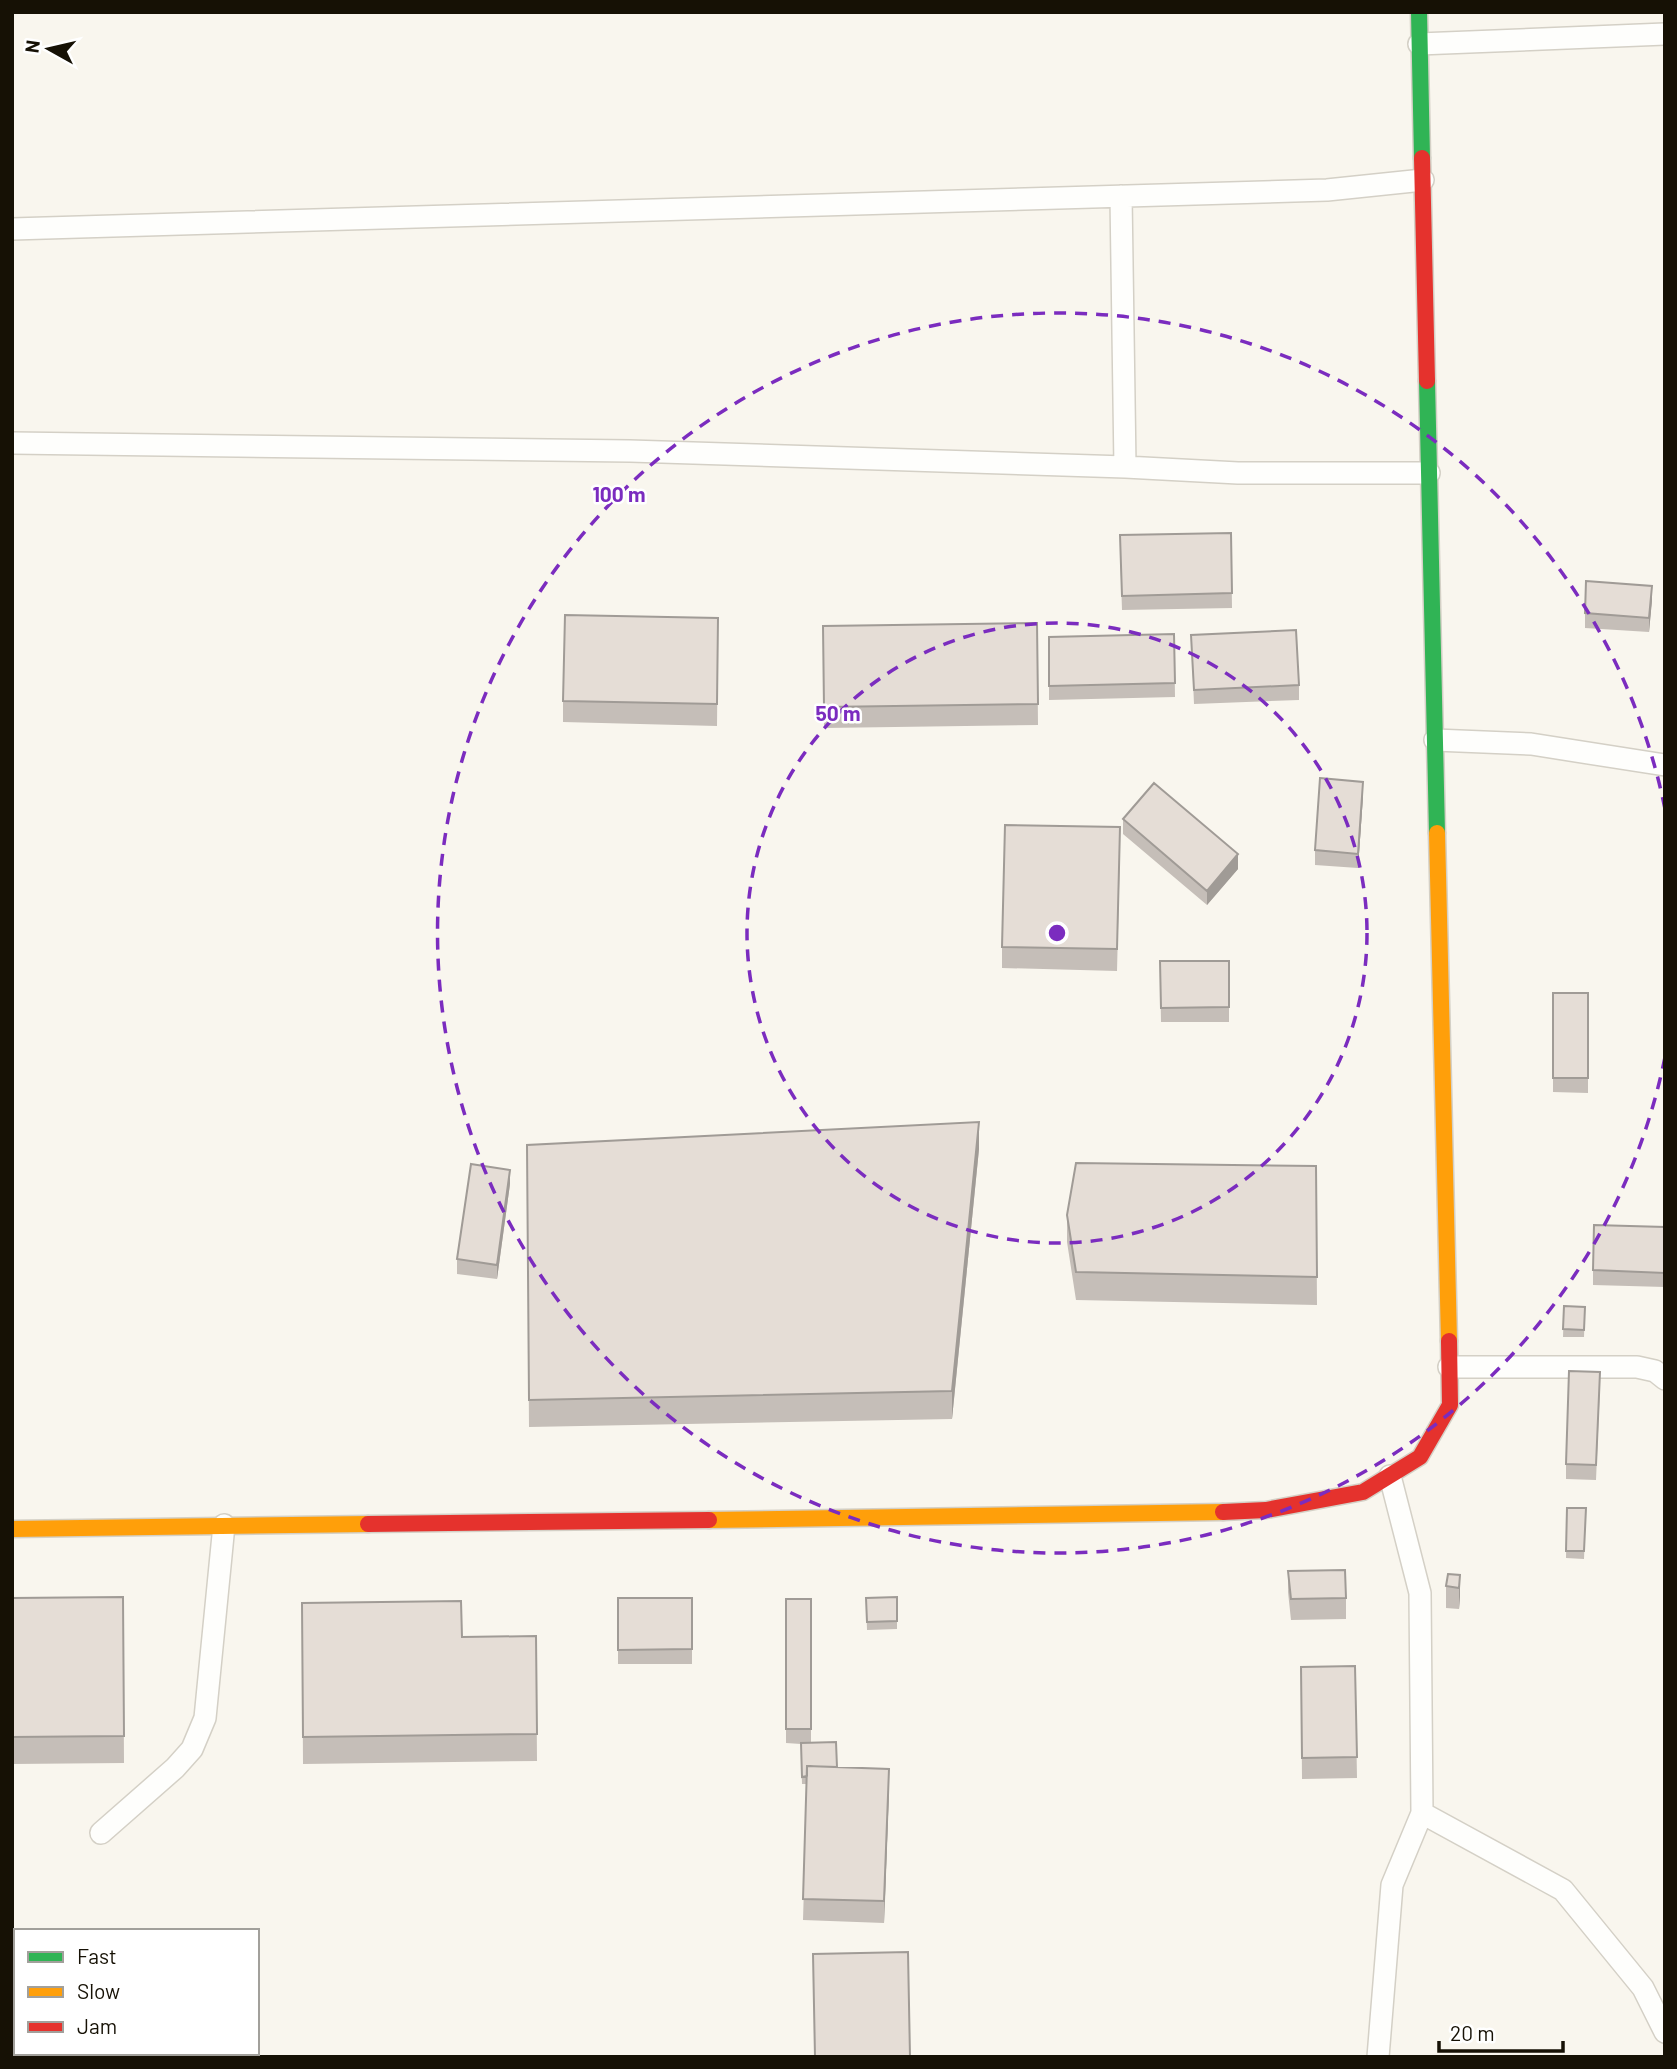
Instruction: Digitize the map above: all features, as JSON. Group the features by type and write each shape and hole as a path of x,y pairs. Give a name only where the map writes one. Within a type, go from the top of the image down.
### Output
{"street":[{"path":"12,1529 1154,1514 1254,1510 1363,1492 1420,1457 1450,1405 1419,12"}],"lane":[{"path":"1419,44 1665,34"},
{"path":"12,229 1328,190 1423,180"},
{"path":"1121,196 1125,467"},
{"path":"12,443 630,451 1238,473 1429,473"},
{"path":"1435,740 1531,744 1665,765"},
{"path":"1449,1367 1637,1367 1655,1371 1665,1379"},
{"path":"1378,2057 1392,1885 1422,1813 1420,1592 1390,1476"},
{"path":"102,1833 175,1768 192,1749 205,1717 224,1525"},
{"path":"1422,1813 1563,1890 1643,1987 1665,2032"}],"building":[{"path":"1231,533 1232,593 1122,596 1120,535"},
{"path":"1586,581 1652,586 1649,618 1585,613"},
{"path":"565,615 718,618 717,704 563,701"},
{"path":"1037,623 1038,704 824,707 823,626"},
{"path":"1296,630 1299,685 1194,690 1191,635"},
{"path":"1174,634 1175,683 1049,686 1049,637"},
{"path":"1320,778 1363,782 1358,854 1315,850"},
{"path":"1154,783 1238,854 1207,891 1123,819"},
{"path":"1005,825 1120,827 1117,949 1002,947"},
{"path":"1160,961 1229,961 1229,1007 1161,1008"},
{"path":"1553,993 1588,993 1588,1078 1553,1078"},
{"path":"979,1122 952,1391 529,1400 527,1145"},
{"path":"1076,1163 1316,1166 1317,1277 1076,1272 1067,1215"},
{"path":"471,1164 510,1170 497,1265 457,1259"},
{"path":"1594,1225 1665,1227 1665,1273 1593,1270"},
{"path":"1564,1306 1585,1307 1584,1330 1563,1329"},
{"path":"1569,1371 1600,1372 1596,1465 1566,1464"},
{"path":"1567,1508 1586,1508 1584,1551 1566,1551"},
{"path":"1345,1570 1346,1598 1291,1599 1288,1571"},
{"path":"1448,1574 1460,1575 1459,1588 1446,1586"},
{"path":"123,1597 124,1736 12,1737 12,1598"},
{"path":"897,1597 897,1621 867,1622 866,1598"},
{"path":"618,1598 692,1598 692,1649 618,1650"},
{"path":"786,1599 811,1599 811,1729 786,1729"},
{"path":"461,1601 462,1637 536,1636 537,1734 303,1737 302,1603"},
{"path":"1355,1666 1357,1757 1302,1758 1301,1667"},
{"path":"836,1742 837,1767 807,1766 807,1776 802,1777 801,1743"},
{"path":"807,1766 889,1769 884,1901 803,1899"},
{"path":"908,1952 910,2057 815,2057 813,1954"}],"traffic: fast":[{"path":"1419,12 1422,158"},
{"path":"1427,381 1437,833"}],"traffic: slow":[{"path":"1437,833 1449,1341"},
{"path":"709,1520 1223,1512"},
{"path":"12,1529 368,1524"}],"traffic: jam":[{"path":"1422,158 1427,381"},
{"path":"1223,1512 1266,1510 1363,1492 1420,1457 1450,1405 1449,1341"},
{"path":"368,1524 709,1520"}]}
